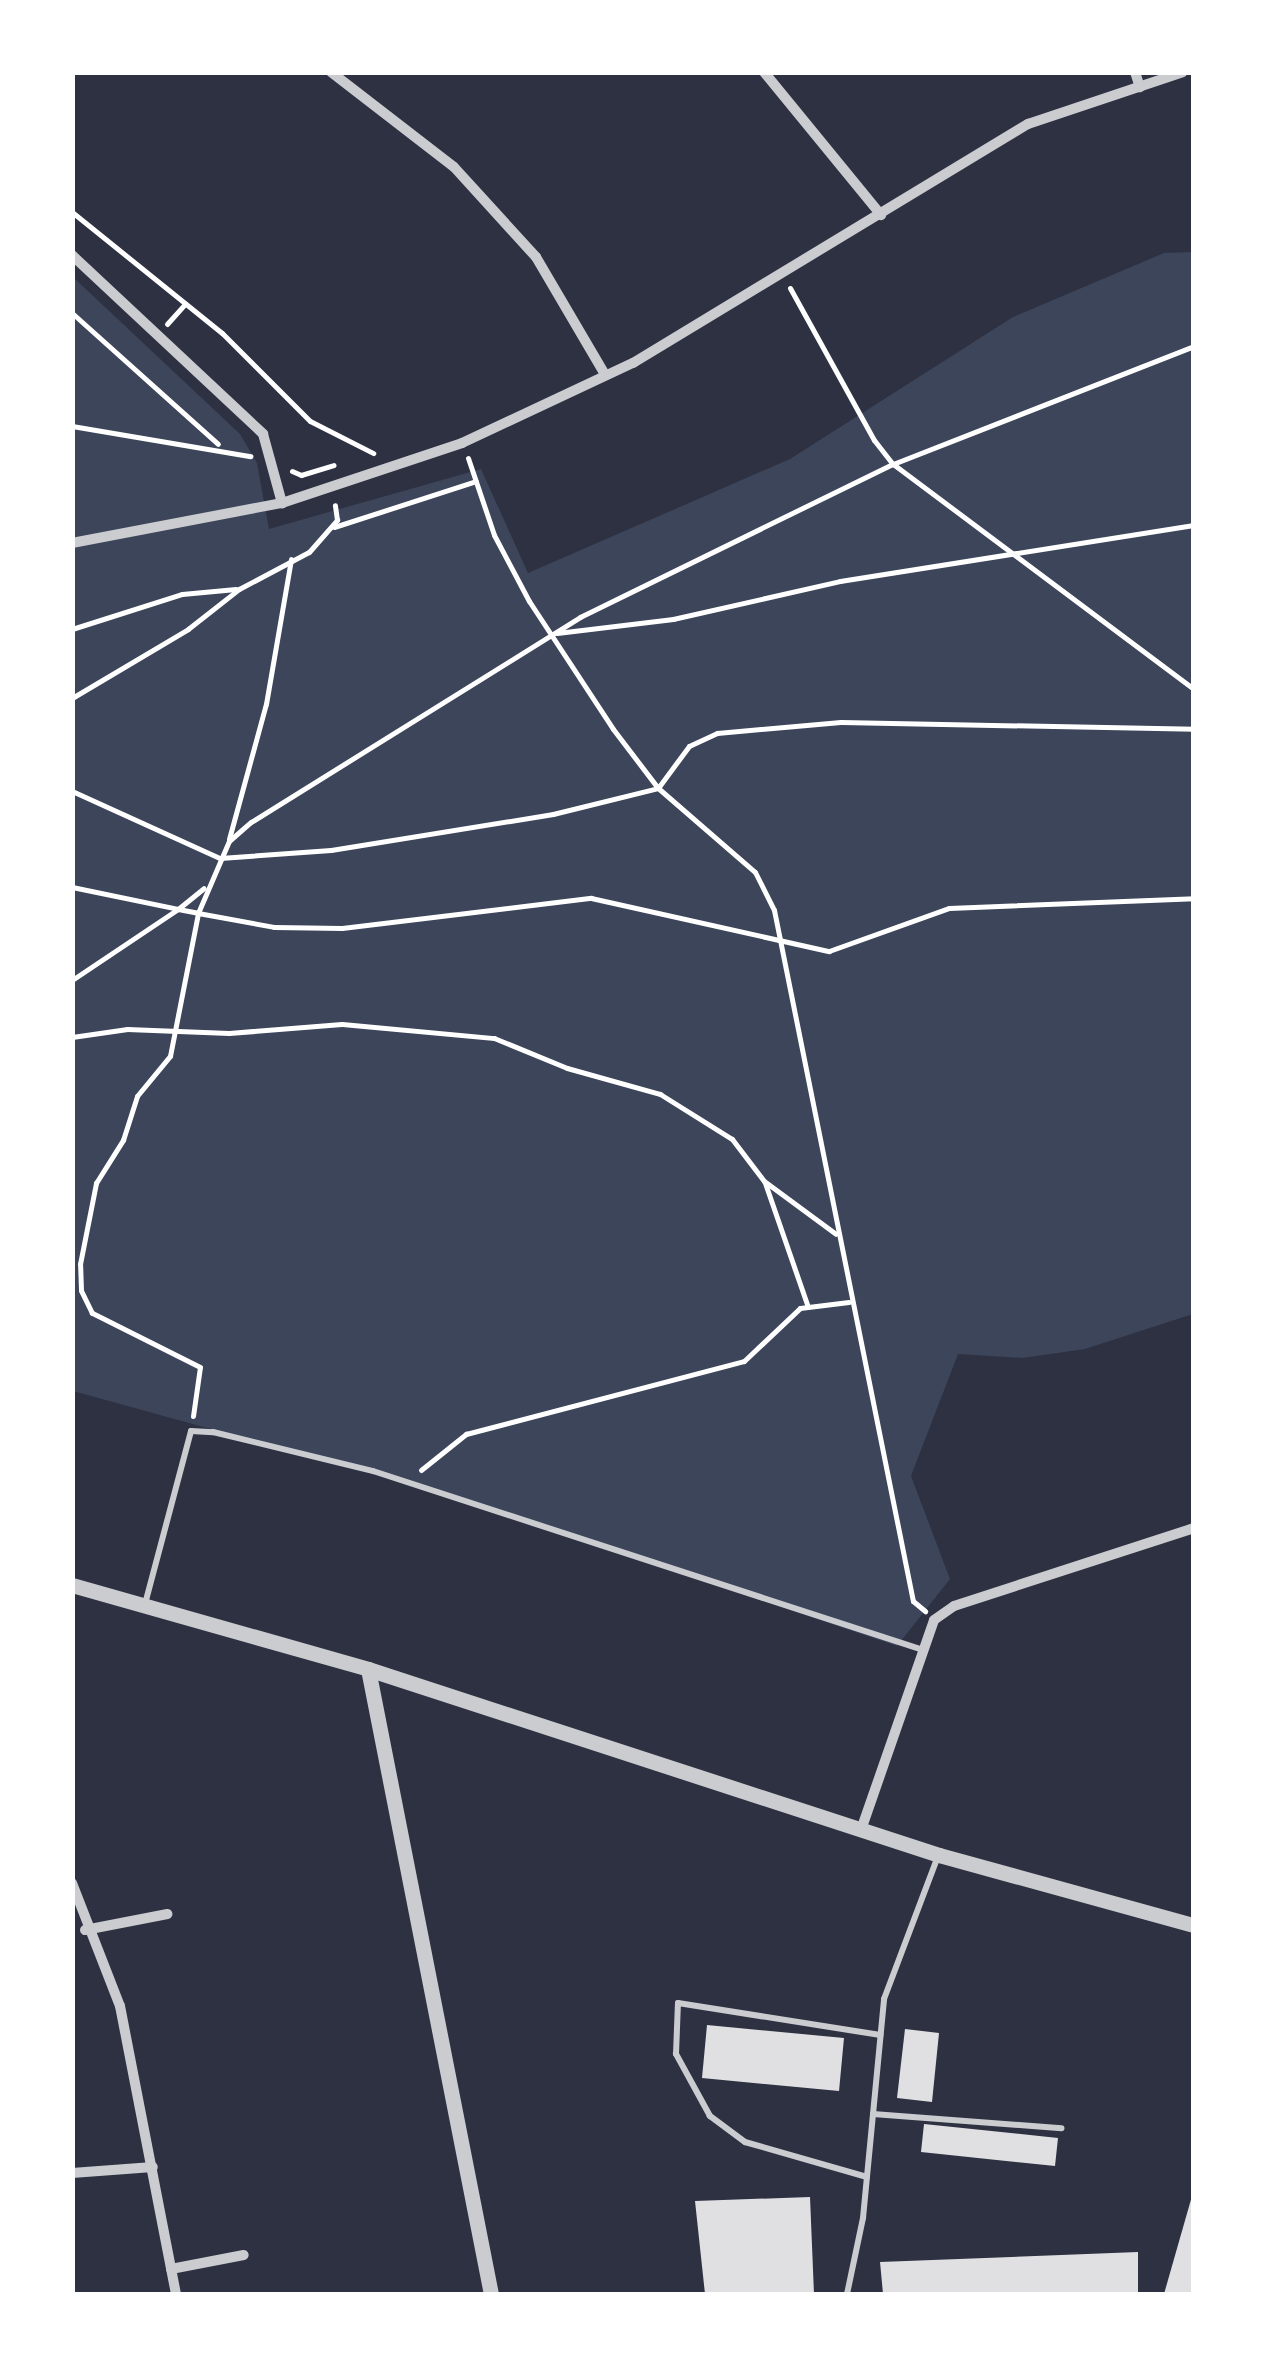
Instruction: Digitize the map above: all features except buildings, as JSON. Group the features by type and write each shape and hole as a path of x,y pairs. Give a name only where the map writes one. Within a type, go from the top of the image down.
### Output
{"street":[{"path":"331,72 466,180 536,257 604,373"},
{"path":"764,72 881,215"},
{"path":"1136,72 1140,87"},
{"path":"72,543 282,503 462,443 604,373 782,274 1028,124 1183,72"},
{"path":"72,256 263,434 282,503"},
{"path":"862,1827 920,1649 934,1620 954,1606 1194,1528"},
{"path":"72,1585 368,1669 939,1855 1194,1925"},
{"path":"368,1669 491,2294"},
{"path":"72,1884 85,1930 120,2006 176,2294"},
{"path":"85,1930 168,1914"},
{"path":"72,2173 152,2166"},
{"path":"171,2269 244,2256"}],"lane":[{"path":"144,1606 192,1430 405,1482 920,1649"},
{"path":"846,2294 867,2177 884,1999 939,1855"},
{"path":"867,2177 745,2142 710,2116 676,2054 678,2003 880,2035"},
{"path":"873,2114 1061,2128"}],"path":[{"path":"72,212 184,304 310,421 373,453 355,458"},
{"path":"782,274 874,440 894,464 1022,554 1194,689"},
{"path":"167,324 184,304"},
{"path":"72,313 220,446"},
{"path":"228,841 554,633 894,464 1194,346"},
{"path":"72,426 242,450 277,476"},
{"path":"462,443 494,535 658,788 755,872 778,936 913,1600 934,1620"},
{"path":"287,465 301,475 337,464"},
{"path":"331,528 476,482"},
{"path":"72,698 188,629 239,589 308,552 337,520 333,506 350,500"},
{"path":"554,633 673,618 840,581 1194,525"},
{"path":"192,1430 200,1367 92,1312 81,1290 96,1182 123,1140 137,1096 170,1056 198,913 228,841 266,704 291,559"},
{"path":"72,629 182,594 239,589"},
{"path":"72,791 220,858 331,850 554,814 658,788 689,746 717,733 841,722 1194,729"},
{"path":"72,980 206,886"},
{"path":"72,887 274,927 342,928 591,898 778,936 829,951 848,949 949,908 1194,898"},
{"path":"72,1037 176,1029 230,1034 342,1024 494,1038 567,1068 660,1094 732,1139 764,1180 838,1236"},
{"path":"764,1180 808,1308"},
{"path":"405,1482 466,1434 744,1361 786,1319 808,1308 850,1302"}],"shaded area":[{"path":"1193,252 1193,1314 1085,1349 1023,1358 958,1354 911,1476 950,1579 897,1646 450,1495 73,1391 73,277 240,434 257,463 269,529 481,469 528,573 790,459 1013,317 1164,253"}]}
